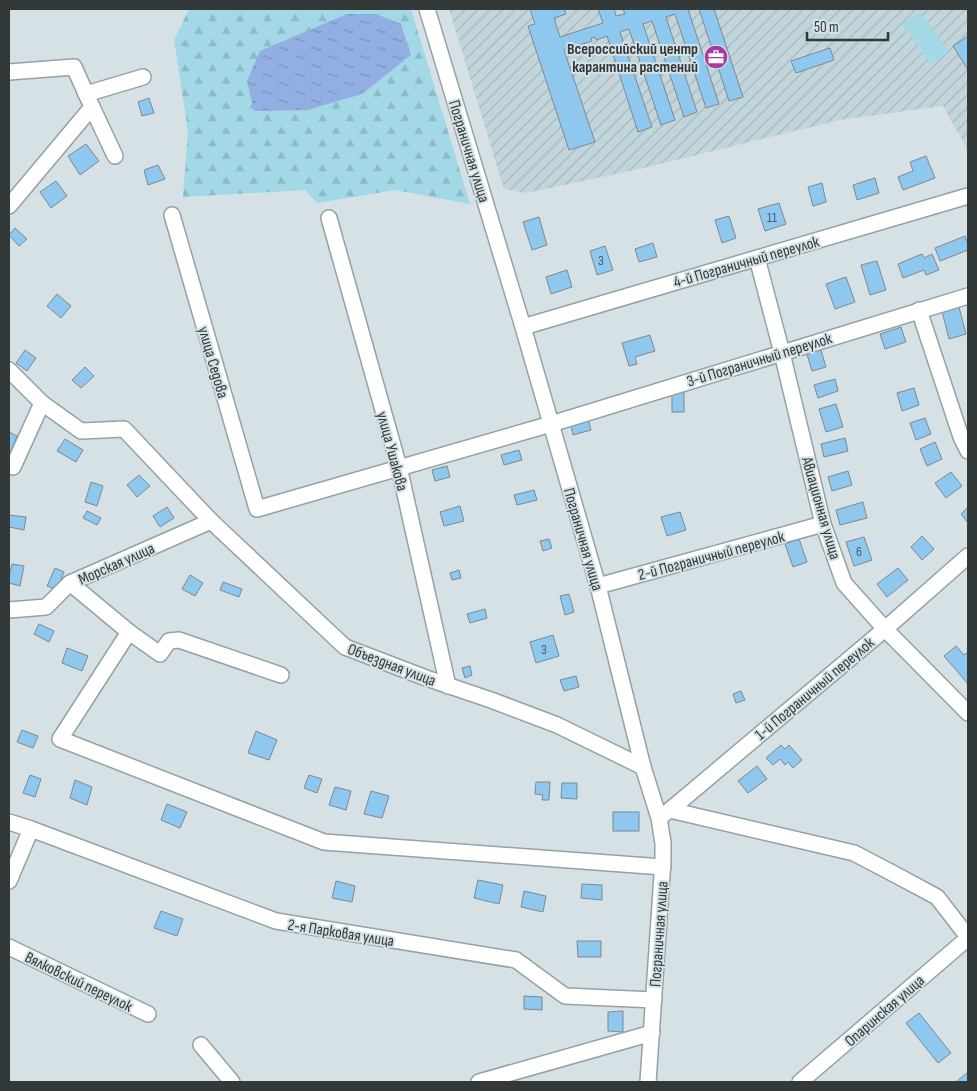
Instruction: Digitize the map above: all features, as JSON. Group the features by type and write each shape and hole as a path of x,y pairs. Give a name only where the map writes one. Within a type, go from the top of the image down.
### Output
{"street":[{"name":"Пограничная улица","path":"427,9 523,327 598,586 642,767 664,814 663,867 648,1082"},
{"path":"9,72 74,67 115,156"},
{"path":"9,206 89,101 143,77"},
{"name":"4-й Пограничный переулок","path":"523,327 968,196"},
{"name":"улица Седова","path":"172,215 257,509 399,467"},
{"name":"улица Ушакова","path":"329,218 399,467 448,686"},
{"name":"Авиационная улица","path":"757,258 823,524 844,583 885,629 968,713"},
{"name":"3-й Пограничный переулок","path":"551,424 968,296"},
{"path":"919,310 961,437 968,450"},
{"path":"9,370 42,403 13,467 9,465"},
{"name":"Объездная улица","path":"42,403 80,431 124,429 211,521 345,647 557,725 642,767"},
{"path":"399,467 551,424"},
{"name":"Морская улица","path":"211,521 70,583 129,632 160,654 169,641 179,640 281,676"},
{"name":"2-й Пограничный переулок","path":"598,586 823,524"},
{"name":"1-й Пограничный переулок","path":"664,814 885,629 968,556"},
{"path":"9,610 46,607 70,583"},
{"path":"129,632 60,740 324,842 663,867"},
{"path":"664,814 854,853 937,897 968,938"},
{"name":"2-я Парковая улица","path":"9,822 276,921 516,960 565,996 654,1000"},
{"path":"9,881 31,829"},
{"name":"Опаринская улица","path":"800,1082 968,938"},
{"name":"Вялковский переулок","path":"9,947 148,1014"},
{"path":"479,1082 652,1033"},
{"path":"201,1045 232,1082"}],"shaded area":[{"name":"Всероссийский центр карантина растений","path":"449,9 968,9 968,150 943,106 840,120 648,167 527,193 504,189"}],"green space":[{"path":"189,9 411,9 470,204 395,190 317,203 305,190 183,197 188,131 174,40"},
{"path":"920,12 949,52 931,64 902,24"}],"water":[{"path":"347,14 376,14 401,24 411,55 362,94 307,110 254,111 247,81 260,51"}],"building":[{"path":"530,9 564,9 566,14 554,18 560,37 603,23 598,9 614,9 616,16 625,14 623,9 688,9 719,104 706,108 675,14 666,17 697,112 684,117 652,21 643,24 675,120 661,125 629,29 620,32 652,127 638,132 607,36 596,40 595,37 591,38 592,41 564,50 595,142 569,150 528,26 535,24"},
{"path":"699,9 714,9 743,97 729,101"},
{"path":"968,36 968,70 953,46"},
{"path":"830,48 834,60 796,73 791,61"},
{"path":"149,98 154,113 142,116 138,102"},
{"path":"86,144 99,161 80,175 68,156"},
{"path":"926,156 935,178 903,190 898,177 913,171 910,162"},
{"path":"158,165 165,179 148,185 144,170"},
{"path":"875,178 879,193 857,200 853,185"},
{"path":"56,181 67,196 51,208 40,192"},
{"path":"822,183 826,202 813,206 808,187"},
{"path":"779,203 786,224 765,231 758,209"},
{"path":"729,216 736,238 722,243 715,220"},
{"path":"539,217 547,245 532,250 523,222"},
{"path":"15,228 27,239 19,246 9,235"},
{"path":"965,236 968,250 940,261 935,248"},
{"path":"653,243 657,257 639,262 635,249"},
{"path":"605,246 613,270 597,275 590,251"},
{"path":"922,254 924,258 932,254 939,270 926,275 924,270 903,278 898,264"},
{"path":"877,261 886,290 870,295 861,265"},
{"path":"567,270 572,287 551,294 546,277"},
{"path":"846,277 855,302 835,309 826,284"},
{"path":"57,294 71,306 61,318 47,306"},
{"path":"959,307 966,334 949,339 942,311"},
{"path":"901,327 906,342 885,349 880,334"},
{"path":"650,335 655,351 635,357 637,364 629,366 622,343"},
{"path":"820,347 826,367 812,371 806,351"},
{"path":"25,350 36,358 27,371 16,363"},
{"path":"85,367 94,376 81,388 72,380"},
{"path":"835,379 838,391 818,398 814,385"},
{"path":"914,388 919,405 902,411 897,393"},
{"path":"672,391 684,391 684,412 672,412"},
{"path":"836,404 843,427 826,432 819,409"},
{"path":"588,418 591,430 573,435 570,422"},
{"path":"925,418 931,434 916,440 910,423"},
{"path":"9,432 17,436 9,456"},
{"path":"845,438 848,451 824,457 821,444"},
{"path":"65,439 83,450 76,462 57,451"},
{"path":"935,442 942,459 927,466 920,449"},
{"path":"519,450 522,460 504,465 501,455"},
{"path":"447,466 450,477 435,481 432,470"},
{"path":"848,471 852,485 832,491 828,477"},
{"path":"951,472 962,486 946,498 935,483"},
{"path":"139,475 150,486 137,497 127,485"},
{"path":"91,482 103,486 97,506 85,502"},
{"path":"534,490 537,500 517,505 514,495"},
{"path":"863,502 867,518 840,525 836,510"},
{"path":"460,506 464,521 444,526 440,512"},
{"path":"167,507 174,518 160,527 153,516"},
{"path":"968,507 968,523 961,514"},
{"path":"87,511 101,518 97,525 83,518"},
{"path":"680,512 686,530 667,536 661,517"},
{"path":"9,515 26,517 24,530 9,527"},
{"path":"922,536 934,549 922,560 911,547"},
{"path":"864,537 872,560 854,566 846,542"},
{"path":"549,539 552,548 543,551 540,541"},
{"path":"799,539 807,562 793,567 785,544"},
{"path":"12,564 24,566 20,586 9,583"},
{"path":"55,568 64,572 57,590 47,586"},
{"path":"898,568 908,580 887,597 877,584"},
{"path":"459,570 461,578 452,580 450,573"},
{"path":"190,575 203,583 195,596 182,589"},
{"path":"223,582 242,589 239,597 220,590"},
{"path":"569,594 574,612 565,615 560,596"},
{"path":"485,609 487,618 470,623 467,614"},
{"path":"39,624 54,631 49,642 34,634"},
{"path":"553,635 559,656 536,663 530,642"},
{"path":"956,646 964,655 968,652 968,684 944,656"},
{"path":"67,648 88,656 82,671 62,663"},
{"path":"470,666 472,675 465,678 462,668"},
{"path":"576,676 579,687 564,691 560,680"},
{"path":"741,691 745,700 736,703 733,694"},
{"path":"22,730 38,736 33,748 17,742"},
{"path":"256,731 277,740 269,760 248,753"},
{"path":"781,745 785,749 789,745 802,760 793,768 788,762 785,765 780,759 773,765 766,758"},
{"path":"757,766 767,779 748,793 738,781"},
{"path":"30,775 41,779 35,797 23,793"},
{"path":"309,775 322,779 317,793 304,788"},
{"path":"75,780 92,787 87,805 70,798"},
{"path":"536,782 550,782 549,800 542,800 543,795 535,794"},
{"path":"562,783 577,783 577,799 561,798"},
{"path":"335,787 351,791 346,810 329,805"},
{"path":"371,791 389,796 382,818 364,814"},
{"path":"167,804 187,812 180,828 161,820"},
{"path":"613,812 639,812 639,831 613,831"},
{"path":"478,880 503,885 499,904 474,898"},
{"path":"336,881 355,886 352,902 332,898"},
{"path":"582,884 602,885 602,900 581,898"},
{"path":"524,891 546,896 543,912 521,907"},
{"path":"161,911 183,919 177,936 154,928"},
{"path":"577,941 601,941 601,957 578,957"},
{"path":"524,996 542,997 542,1010 524,1009"},
{"path":"623,1011 623,1032 608,1031 608,1012"},
{"path":"919,1013 951,1053 938,1063 906,1023"},
{"path":"968,1072 968,1082 956,1082"}],"place":[{"name":"Всероссийский центр карантина растений","path":"716,57"}]}
